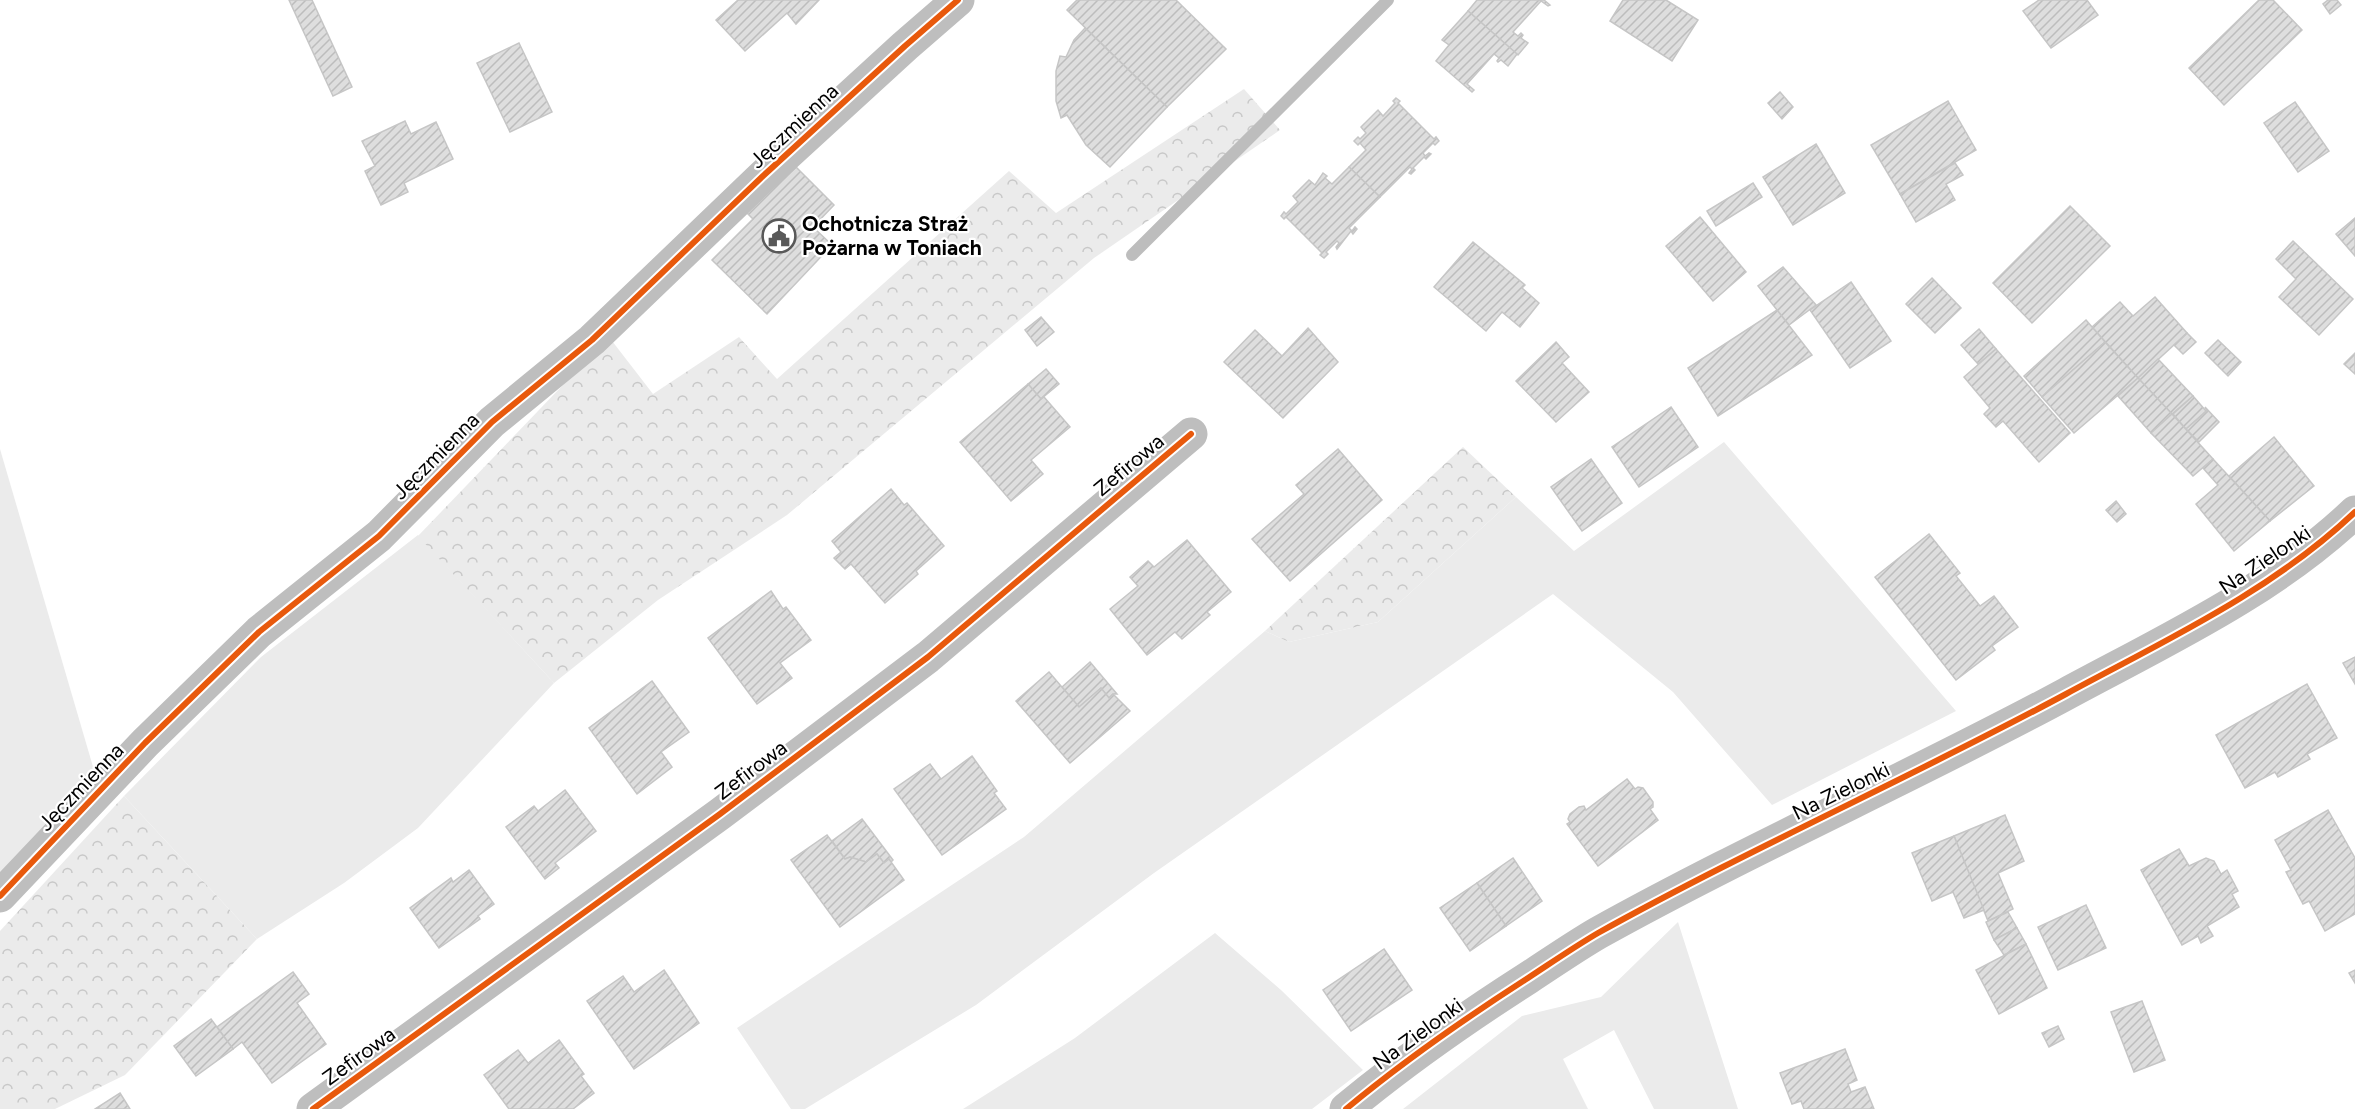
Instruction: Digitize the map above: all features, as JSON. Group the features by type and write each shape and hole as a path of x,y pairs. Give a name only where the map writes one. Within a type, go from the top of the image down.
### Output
{"street":[{"name":"Jęczmienna","path":"0,896 146,743 259,633 379,536 492,422 592,340 763,176 958,0"},
{"name":"Zefirowa","path":"313,1109 720,814 928,657 1191,434"},
{"name":"Na Zielonki","path":"1346,1109 1406,1060 1485,1005 1596,934 1827,815 1962,750 2238,601 2325,540 2355,512"}],"green space":[{"path":"1244,89 1280,130 1094,258 787,515 658,600 554,683 418,536 609,337 653,394 739,337 777,379 1009,171 1056,213"},
{"path":"1724,442 1956,711 1772,805 1673,692 1553,594 1154,873 976,1005 805,1109 791,1109 737,1028 1024,837 1265,631 1289,642 1378,622 1516,497 1574,551"},
{"path":"1463,447 1516,497 1378,622 1289,642 1265,631"},
{"path":"0,449 96,777 0,884"},
{"path":"418,535 554,683 418,828 344,883 257,939 124,796 261,657"},
{"path":"124,796 257,939 125,1075 55,1109 0,1109 0,931"},
{"path":"1678,922 1738,1109 1654,1109 1614,1030 1563,1059 1588,1109 1403,1109 1522,1016 1601,997"},
{"path":"1215,933 1281,990 1363,1070 1312,1109 963,1109 1075,1038"}],"building":[{"path":"289,0 312,0 352,87 333,96"},
{"path":"738,0 819,0 796,24 787,13 745,51 716,20"},
{"path":"1077,0 1176,0 1226,49 1167,107 1067,10"},
{"path":"1477,0 1544,0 1550,5 1541,1 1513,32 1518,36 1521,33 1523,35 1521,38 1528,43 1518,55 1468,11"},
{"path":"1623,0 1666,0 1698,20 1672,61 1610,21"},
{"path":"2039,0 2087,0 2098,15 2051,48 2023,11"},
{"path":"2259,0 2273,0 2302,30 2224,105 2189,68"},
{"path":"2328,0 2337,0 2341,5 2330,14 2323,4"},
{"path":"1468,11 1517,54 1508,66 1501,60 1498,62 1499,58 1494,54 1467,84 1474,90 1472,92 1436,61 1449,45 1442,40"},
{"path":"1085,28 1167,107 1110,167 1086,145 1067,115 1061,118 1056,101 1056,71 1060,56 1066,57 1074,40"},
{"path":"519,43 552,112 510,132 477,63"},
{"path":"1780,92 1793,107 1782,119 1768,103"},
{"path":"1396,98 1400,101 1398,103 1434,139 1436,137 1439,141 1435,145 1433,143 1423,153 1425,156 1431,154 1426,159 1424,157 1413,168 1415,170 1411,174 1409,173 1412,169 1410,167 1380,197 1349,167 1366,150 1360,143 1358,145 1354,141 1366,133 1361,127 1378,110 1383,116 1395,103 1393,101"},
{"path":"1948,101 1976,150 1900,194 1871,145"},
{"path":"2295,102 2329,151 2298,172 2264,123"},
{"path":"405,121 411,134 436,122 453,159 404,183 408,192 381,205 365,171 375,166 362,141"},
{"path":"1816,144 1845,193 1793,225 1763,177"},
{"path":"1955,163 1963,175 1946,184 1955,200 1916,222 1900,194"},
{"name":"Ochotnicza Straż Pożarna w Toniach","path":"793,164 834,205 813,227 832,245 767,314 712,260 753,219 746,212"},
{"path":"1349,167 1380,197 1349,228 1352,231 1355,227 1357,229 1353,234 1351,231 1337,249 1339,243 1337,241 1326,252 1328,254 1324,258 1320,255 1322,253 1286,217 1284,219 1281,216 1298,202 1293,196 1309,180 1315,185 1323,173 1332,184"},
{"path":"1753,183 1762,197 1716,226 1707,211"},
{"path":"2070,206 2110,246 2032,323 1993,283"},
{"path":"1700,217 1746,272 1713,301 1666,246"},
{"path":"2355,218 2355,256 2336,234"},
{"path":"2293,241 2353,299 2319,335 2279,297 2296,279 2276,259"},
{"path":"1473,242 1525,285 1522,288 1539,303 1520,327 1502,312 1486,331 1434,287"},
{"path":"1783,267 1816,305 1789,325 1758,286"},
{"path":"1932,278 1961,308 1935,333 1906,304"},
{"path":"1851,282 1891,341 1850,368 1810,310"},
{"path":"2155,297 2187,333 2138,378 2092,327 2120,302 2133,316"},
{"path":"1777,310 1812,355 1718,416 1688,368"},
{"path":"1041,317 1054,332 1037,346 1025,330"},
{"path":"2086,320 2105,342 2042,397 2024,376"},
{"path":"1308,328 1338,362 1283,418 1224,362 1255,330 1282,356"},
{"path":"1979,329 1996,349 1978,364 1961,345"},
{"path":"2187,333 2196,342 2183,354 2174,345"},
{"path":"2218,340 2241,362 2228,376 2205,353"},
{"path":"1556,342 1569,357 1562,363 1589,392 1556,422 1516,381"},
{"path":"2105,342 2138,378 2074,433 2042,397"},
{"path":"1996,349 2070,433 2039,462 2003,421 1996,427 1984,414 1990,408 1964,377"},
{"path":"2355,353 2355,374 2344,364"},
{"path":"2158,359 2193,396 2172,414 2138,378"},
{"path":"1046,369 1059,384 1041,399 1028,384"},
{"path":"2138,378 2172,414 2151,433 2118,396"},
{"path":"1028,384 1041,399 1044,397 1070,427 1031,460 1043,474 1011,501 960,442"},
{"path":"2193,396 2206,411 2186,429 2173,414"},
{"path":"1671,407 1698,447 1639,487 1612,447"},
{"path":"2205,407 2219,422 2199,442 2186,429 2207,411"},
{"path":"2172,414 2213,459 2193,476 2151,433"},
{"path":"2274,437 2314,486 2270,521 2229,476"},
{"path":"1338,449 1382,500 1290,581 1252,539 1304,494 1296,485"},
{"path":"1591,459 1622,503 1582,531 1551,487"},
{"path":"2213,459 2270,521 2234,551 2196,504 2218,485 2203,468"},
{"path":"891,489 904,505 907,503 944,546 916,571 918,574 885,603 851,564 845,569 834,558 841,552 832,541"},
{"path":"2116,501 2126,514 2117,522 2106,510"},
{"path":"1929,534 1960,573 1956,576 1980,606 1994,596 2018,627 1992,646 1995,650 1956,680 1875,577"},
{"path":"1187,540 1231,592 1207,612 1210,615 1182,639 1175,632 1147,655 1110,609 1138,586 1130,577 1148,561 1154,567"},
{"path":"771,591 783,609 786,607 811,640 780,663 792,678 757,704 708,638"},
{"path":"2355,657 2355,684 2343,663"},
{"path":"1090,662 1117,694 1109,698 1101,688 1079,707 1062,687"},
{"path":"1049,672 1079,707 1101,688 1109,698 1113,694 1130,711 1070,763 1016,701"},
{"path":"652,681 689,732 661,752 672,767 637,794 589,728"},
{"path":"2307,684 2337,738 2307,754 2310,759 2278,777 2275,772 2245,788 2216,735"},
{"path":"972,756 997,791 994,793 1006,809 942,855 894,789 930,764 941,779"},
{"path":"1627,779 1635,789 1643,788 1653,802 1653,807 1650,809 1658,820 1598,866 1567,824 1570,822 1568,819 1570,814 1579,807 1584,806 1586,810"},
{"path":"565,790 596,831 555,863 559,868 545,879 506,827 534,806 538,811"},
{"path":"2328,810 2355,858 2355,914 2325,931 2309,901 2303,904 2286,872 2291,870 2275,840"},
{"path":"2005,815 2024,861 1998,873 2013,909 1988,921 1954,836"},
{"path":"862,819 893,860 891,862 889,859 884,863 877,854 866,862 850,857 845,859 832,841"},
{"path":"827,835 845,859 850,857 866,862 877,854 884,863 889,859 904,880 840,927 791,860"},
{"path":"1954,836 1984,910 1964,918 1953,892 1932,901 1912,853"},
{"path":"2179,849 2189,866 2206,858 2214,861 2221,874 2227,870 2238,891 2232,894 2239,907 2207,926 2213,936 2201,943 2198,936 2182,945 2141,870"},
{"path":"1513,858 1542,901 1506,926 1477,883"},
{"path":"469,870 494,904 478,916 480,919 439,948 410,908 451,878 453,882"},
{"path":"1477,883 1506,926 1470,951 1440,908"},
{"path":"2086,905 2106,948 2058,970 2038,927"},
{"path":"2008,912 2017,928 1994,940 1986,922"},
{"path":"2017,928 2026,944 2004,955 1994,940"},
{"path":"2026,944 2047,988 1999,1014 1976,970"},
{"path":"1384,949 1412,990 1351,1031 1323,990"},
{"path":"664,970 699,1023 634,1069 587,1001 623,976 634,992"},
{"path":"2355,970 2355,983 2349,973"},
{"path":"293,972 309,994 297,1003 326,1044 272,1083 242,1042 233,1049 217,1027"},
{"path":"2142,1001 2165,1060 2134,1072 2111,1012"},
{"path":"211,1019 233,1049 196,1076 174,1046"},
{"path":"2058,1026 2064,1039 2049,1047 2042,1033"},
{"path":"559,1040 584,1074 581,1076 594,1093 573,1109 509,1109 484,1075 518,1050 528,1063"},
{"path":"1845,1049 1857,1080 1848,1084 1851,1092 1865,1087 1874,1109 1804,1109 1801,1101 1792,1104 1780,1073"},
{"path":"120,1093 130,1109 95,1109"}],"waterway":[{"path":"1132,255 1388,0"}],"cycle path":[{"path":"0,896 145,743 259,632 379,536 492,422 592,340 763,176 958,0"},
{"path":"313,1109 720,814 928,657 1191,434"},
{"path":"1346,1109 1458,1025 1598,933 1714,871 2008,725 2180,634 2289,566 2355,512"}],"place":[{"name":"Ochotnicza Straż Pożarna w Toniach","path":"779,236"}]}
